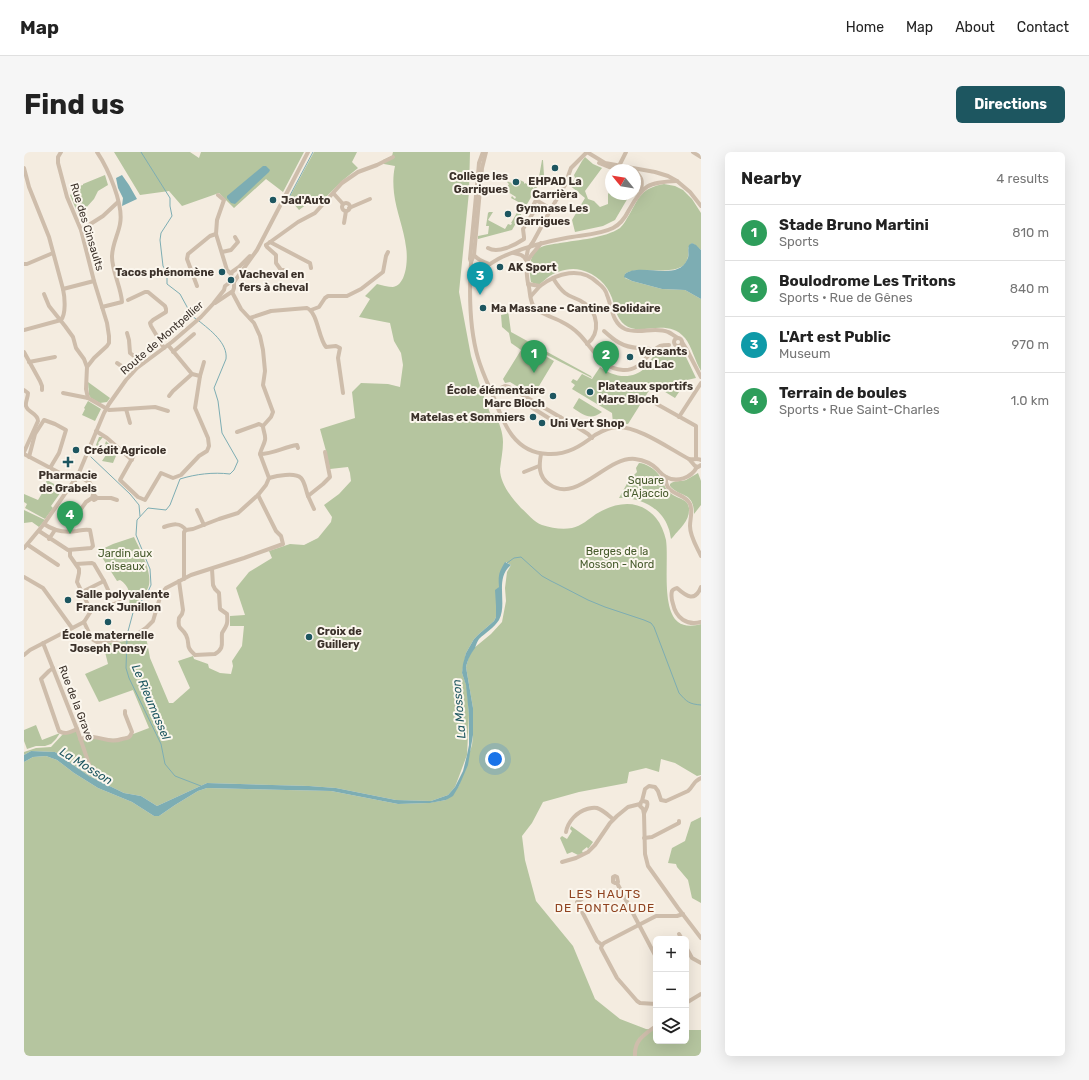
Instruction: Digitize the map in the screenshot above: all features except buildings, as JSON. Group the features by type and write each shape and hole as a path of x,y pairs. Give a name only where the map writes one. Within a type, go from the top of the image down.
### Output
{"street":[{"name":"Rue des Cinsaults","path":"61,152 58,156 58,163 67,196 80,230 107,323 109,336 109,343 87,367"},
{"path":"97,152 109,176 121,216 112,257 122,302 102,307"},
{"path":"483,152 479,163 470,259 470,313 474,342 481,367 510,436 533,452 541,454 554,454 571,451 604,430 617,427 628,428 652,438 689,459 698,461"},
{"path":"471,262 474,255 482,168 486,152"},
{"path":"605,166 589,156 587,152 571,168 565,185 528,249 528,284 533,305 538,310 573,329 604,363 611,368 622,370 632,369 643,362 660,346 678,343"},
{"path":"620,164 626,152"},
{"path":"693,152 701,157"},
{"path":"186,530 194,529 238,513 258,495 269,481 260,454 265,440 263,426 271,417 273,412 263,385 265,371 262,344 254,322 241,308 231,293 224,290 225,286 229,283 231,274 246,261 259,244 308,153"},
{"path":"259,244 268,243 298,222 315,213 334,194 342,183 358,172 393,157"},
{"path":"24,168 29,187 49,237 65,297 64,317 61,320 24,330"},
{"path":"641,170 655,172 668,176 677,181 690,192 701,206"},
{"path":"641,191 647,186 656,183 677,181"},
{"path":"334,194 343,204 342,209 348,210 370,199"},
{"path":"218,195 224,200 218,220 216,234 227,270 231,274"},
{"path":"488,248 492,250 501,250 524,239 523,229 533,213 533,206 536,200 551,209"},
{"path":"470,275 473,275 502,257 530,246 602,232 614,227 626,217 636,200"},
{"path":"80,230 103,216 118,202"},
{"path":"344,223 348,210"},
{"path":"197,286 187,259 188,254 210,236 216,234"},
{"path":"222,252 231,250 238,242 235,237"},
{"path":"268,243 310,263 310,268"},
{"path":"268,243 267,247 276,255 276,263 281,270 284,270"},
{"path":"527,261 530,255 540,246 541,243"},
{"path":"231,293 234,288 234,282 257,250 259,244"},
{"path":"530,246 530,255"},
{"path":"501,250 502,257"},
{"path":"250,318 271,311 307,308 311,310 319,307 328,296 347,296 361,289 383,272 388,252"},
{"path":"512,253 520,254 527,261"},
{"path":"24,264 53,254"},
{"path":"474,255 477,259 489,264"},
{"path":"238,268 241,272"},
{"path":"531,296 540,286 553,278 571,272 590,277 601,286 607,294 616,320 624,328 636,332 657,330 666,331 672,334 678,343 687,350 701,377"},
{"path":"553,278 564,292 571,297 584,302 594,314 596,323 595,335 587,344"},
{"path":"63,290 94,281"},
{"path":"229,283 234,285"},
{"path":"528,284 540,286"},
{"name":"Route de Montpellier","path":"26,546 39,532 75,481 106,409 122,385 143,363 166,347 201,317 224,290"},
{"path":"128,300 148,292 165,306 166,312 153,320 150,323 151,326 166,347 173,352 192,374 200,376"},
{"name":"Route de Montpellier","path":"213,304 231,293"},
{"path":"44,294 49,306 73,337 76,348 84,359 87,367 86,389 88,398"},
{"path":"311,310 324,345 326,347 336,346 340,348 338,358 343,393"},
{"path":"604,331 624,346 654,350"},
{"path":"127,333 130,353 143,363"},
{"path":"173,352 194,334"},
{"path":"24,352 40,381 42,390"},
{"path":"29,362 55,358"},
{"path":"138,448 120,480 138,497 146,500 161,473 173,478 181,475 199,456 208,451 208,438 195,408 200,376 204,362"},
{"path":"117,363 132,373"},
{"path":"169,396 192,374"},
{"path":"679,416 701,383"},
{"path":"491,392 507,386 588,434 592,438"},
{"path":"24,390 28,393 27,408 37,416 38,419 24,453 75,481"},
{"path":"63,393 88,398 110,410 155,407 168,411"},
{"path":"646,398 699,427 696,429 698,461 695,466 699,466 701,472"},
{"path":"126,409 130,423"},
{"path":"30,457 36,434 44,420 66,430 59,453 50,468"},
{"path":"237,432 259,424 263,426"},
{"path":"96,432 107,438 132,460"},
{"path":"260,454 268,454 296,445 298,448"},
{"path":"308,496 330,477 325,452"},
{"path":"541,454 539,466 545,481 552,486 566,490 617,463 632,459 650,464 666,477 676,480 682,479 693,473 699,466"},
{"path":"524,472 539,466"},
{"path":"78,475 90,483 94,497"},
{"path":"269,478 280,475 297,476 301,478 314,509"},
{"path":"666,477 666,482 671,490 687,500 690,504 691,533 701,556"},
{"path":"84,622 92,639 97,642 106,642 126,638 142,632 150,625 162,592 166,588 191,575 283,544 281,536 273,526 258,495"},
{"path":"71,523 87,501 94,497 111,498 117,500"},
{"path":"197,510 204,525"},
{"path":"39,532 70,551 91,548 93,546 90,530 55,530 44,524"},
{"path":"164,527 176,524 182,525 186,530"},
{"path":"50,539 55,530"},
{"path":"184,578 183,543 184,532 186,530"},
{"path":"26,546 58,565"},
{"path":"70,551 70,556 80,571 77,582 90,612"},
{"path":"76,564 94,564 109,592"},
{"path":"179,581 183,610 182,614 178,618 179,626 187,636 189,649 195,655 215,654 222,646 222,633 228,622 227,614 220,609 219,593 215,589 212,569"},
{"path":"24,577 44,588 72,628"},
{"path":"82,592 104,581"},
{"path":"701,587 696,595 692,597 683,594 677,588 672,592 674,610 677,614 685,621 691,623 701,622"},
{"path":"24,654 84,622 90,612 123,600"},
{"name":"Rue de la Grave","path":"43,643 77,729 91,770"},
{"path":"53,668 41,679 59,731 62,733 67,733 77,729"},
{"path":"80,739 95,737 116,741 129,738 132,732 124,711"},
{"path":"701,778 695,781 691,789 688,791 666,801 661,800 657,789 652,786 648,786 645,788 642,805 644,854 648,866 701,938"},
{"path":"562,862 576,858 588,852 613,819 628,807 642,805"},
{"path":"566,832 567,827 580,811 593,808 600,809 613,819"},
{"path":"644,838 679,824 678,821"},
{"path":"617,883 653,951"},
{"path":"582,899 577,902 597,941 602,945 601,948 617,978 637,1002 653,1004"},
{"path":"602,945 656,916 677,916 683,914"},
{"path":"689,952 692,958 701,963"},
{"path":"689,1001 701,994"},
{"path":"635,1056 638,1041 653,1028"}],"green space":[{"path":"114,152 190,152 199,158 201,152 304,152 283,192 266,179 234,208 219,193 182,206 169,191 140,195"},
{"path":"314,152 357,152 352,162 358,168 342,181 317,206 311,201 299,210 288,200"},
{"name":"Berges de la Mosson - Nord","path":"393,152 470,152 469,192 459,292 471,356 479,383 490,413 495,413 502,431 503,445 500,469 502,480 507,490 521,508 536,522 542,525 557,528 568,529 575,527 604,510 619,505 627,504 642,507 656,518 666,540 669,606 673,615 678,622 683,625 692,626 701,624 701,775 697,776 675,763 661,759 659,772 646,768 629,772 627,783 579,792 543,802 532,823 522,836 525,860 536,901 573,946 595,999 620,1019 646,1029 653,1030 653,1044 689,1044 689,1030 701,1030 701,1056 24,1056 24,762 33,757 46,756 57,760 98,788 132,802 154,816 159,816 198,791 207,788 331,791 398,804 429,803 446,800 459,786 472,745 473,735 473,708 466,667 469,656 474,648 491,634 502,622 506,601 505,588 507,572 511,565 506,562 500,576 496,617 494,621 474,639 466,653 462,673 467,687 469,715 467,755 455,787 448,795 431,801 396,800 336,788 207,783 157,806 141,796 124,793 89,776 55,752 31,751 24,755 24,752 36,748 51,747 63,734 76,731 81,737 117,739 149,728 133,690 99,702 85,674 108,664 103,644 145,637 150,658 169,703 173,703 190,688 178,661 193,656 194,659 208,664 209,668 220,673 231,674 233,666 232,661 242,646 244,626 230,626 230,616 245,615 236,588 249,572 272,558 269,551 290,544 304,545 318,538 331,522 332,517 324,505 339,494 351,481 348,467 330,469 320,429 355,418 352,392 361,383 388,384 400,387 403,365 401,353 394,341 390,323 359,317 370,299 365,296 377,284 391,287 398,285 406,270 407,258 404,234 394,193 393,180 395,166 384,164 383,160 392,156"},
{"path":"585,157 593,164 602,168 585,191 588,199 594,201 600,207 608,204 608,200 627,200 615,220 603,226 575,232 572,220 585,198 570,186"},
{"path":"542,160 544,175 512,230 478,239 478,236 488,234 489,226 486,226 489,212 493,212 488,220 505,229 508,224 511,225 522,204 511,198 512,196 515,199 516,197 505,190 509,184 506,181 512,183 518,179 524,182 524,184 525,183 531,186 530,188 534,188 539,177"},
{"path":"105,175 108,185 98,191 94,199 78,214 70,195 77,190 79,186"},
{"path":"664,184 675,186 683,190 692,199 701,213 701,250 692,243 688,248 687,259 683,266 664,270 633,271 625,274 625,278 662,289 685,290 701,299 701,371 685,338 678,332 662,328 638,329 625,325 618,316 607,288 600,280 591,274 577,269 568,269 555,273 540,284 531,282 530,264 535,251 544,246 583,240 607,234 620,228 637,200 641,200 641,196 645,191"},
{"path":"508,310 511,332 591,376 592,378 535,349 527,364 535,350 554,361 533,396 510,382 505,383 503,379 521,350 511,343 509,333 502,327 501,315 506,314"},
{"path":"673,348 681,351 686,357 696,378 687,380 675,398 657,387 650,389 628,424 613,423 612,413 572,389 575,385 571,382 573,379 577,381 582,374 592,379 600,367 617,375 629,376 646,367 658,352"},
{"path":"88,382 110,398 107,402 100,403 91,398 89,395"},
{"path":"579,398 602,412 598,415 590,417 580,413 573,408"},
{"path":"88,401 101,409 95,421 82,415"},
{"path":"99,437 103,437 98,443 99,445 105,447 106,441 110,448 112,446 118,451 113,463 102,461 106,455 96,445"},
{"name":"Square d'Ajaccio","path":"639,463 647,465 655,471 659,475 664,486 673,495 685,501 688,505 689,513 686,521 671,539 665,520 655,509 641,501 619,498 629,480 637,472 636,468"},
{"name":"Square d'Ajaccio","path":"698,473 701,481 701,505 694,514 692,502 689,498 674,490 670,484 673,482 686,480"},
{"path":"47,480 63,489 51,506 53,508 45,519 25,508 27,504 24,502 24,494 38,500 44,490 42,489"},
{"path":"24,510 45,520 39,527 32,522 24,523"},
{"name":"Jardin aux oiseaux","path":"134,537 149,573 149,585 133,608 129,608 128,589 120,580 117,581 98,551"},
{"path":"36,725 42,740 60,733 51,744 27,749 24,741 24,730"},
{"path":"701,817 701,903 692,898 688,880 676,864 668,863 672,848 685,841 691,822"},
{"path":"571,826 593,842 588,849 587,847 582,851 583,853 578,855 572,852 567,854 560,838 562,836 567,839 572,831 570,829"}],"water":[{"path":"263,166 266,166 270,170 269,172 235,204 231,203 227,196"},
{"path":"122,175 137,199 122,206 123,198 118,188 116,178"},
{"path":"692,243 701,250 701,299 685,290 662,289 632,281 624,277 625,274 632,271 675,270 682,266 687,260 688,247"},
{"path":"505,562 511,565 503,577 502,606 499,620 479,639 469,657 466,667 473,708 473,735 468,765 453,796 446,800 430,803 398,804 331,791 207,788 198,791 159,816 154,816 132,802 98,788 57,760 46,756 33,757 24,762 24,755 31,751 55,752 89,776 124,793 141,796 157,806 207,783 336,788 396,800 431,801 448,795 455,787 463,771 469,745 469,715 466,685 462,673 463,664 466,653 474,639 494,621 496,617 495,590 499,587 499,574"}],"waterway":[{"name":"Le Rieumassel","path":"141,152 170,198 172,216 161,233 160,240 163,266 167,273 167,284 180,294 192,316 196,319"},
{"path":"287,201 313,152"},
{"name":"Le Rieumassel","path":"127,635 134,609 146,596 151,585 150,569 136,535 137,520 148,508 166,510 170,505 180,479 205,474 230,474 234,470 238,461 222,433 218,401 214,388 226,359 226,353 217,337 199,321"},
{"path":"91,457 130,494 139,505 140,516"},
{"name":"La Mosson","path":"507,563 514,558 521,557 542,576 588,600 651,623 654,627 679,693 688,702 701,705"},
{"name":"Le Rieumassel","path":"127,639 126,668 129,678 161,744 165,764 175,776 201,786"}],"place":[{"name":"EHPAD La Carrièra","path":"555,168"},
{"name":"Collège les Garrigues","path":"516,182"},
{"name":"Jad'Auto","path":"273,200"},
{"name":"Gymnase Les Garrigues","path":"508,214"},
{"name":"AK Sport","path":"500,267"},
{"name":"Tacos phénomène","path":"222,272"},
{"name":"Vacheval en fers à cheval","path":"231,280"},
{"name":"L'Art est Public","path":"480,295"},
{"name":"Ma Massane - Cantine Solidaire","path":"483,308"},
{"name":"Versants du Lac","path":"630,357"},
{"name":"Stade Bruno Martini","path":"534,373"},
{"name":"Boulodrome Les Tritons","path":"606,374"},
{"name":"Plateaux sportifs Marc Bloch","path":"590,392"},
{"name":"École élémentaire Marc Bloch","path":"553,396"},
{"name":"Matelas et Sommiers","path":"533,417"},
{"name":"Uni Vert Shop","path":"542,423"},
{"name":"Crédit Agricole","path":"76,450"},
{"name":"Pharmacie de Grabels","path":"68,462"},
{"name":"Terrain de boules","path":"70,534"},
{"name":"Salle polyvalente Franck Junillon","path":"68,600"},
{"name":"École maternelle Joseph Ponsy","path":"108,622"},
{"name":"Croix de Guillery","path":"309,637"}],"district":[{"name":"LES HAUTS DE FONTCAUDE","path":"605,901"}]}
